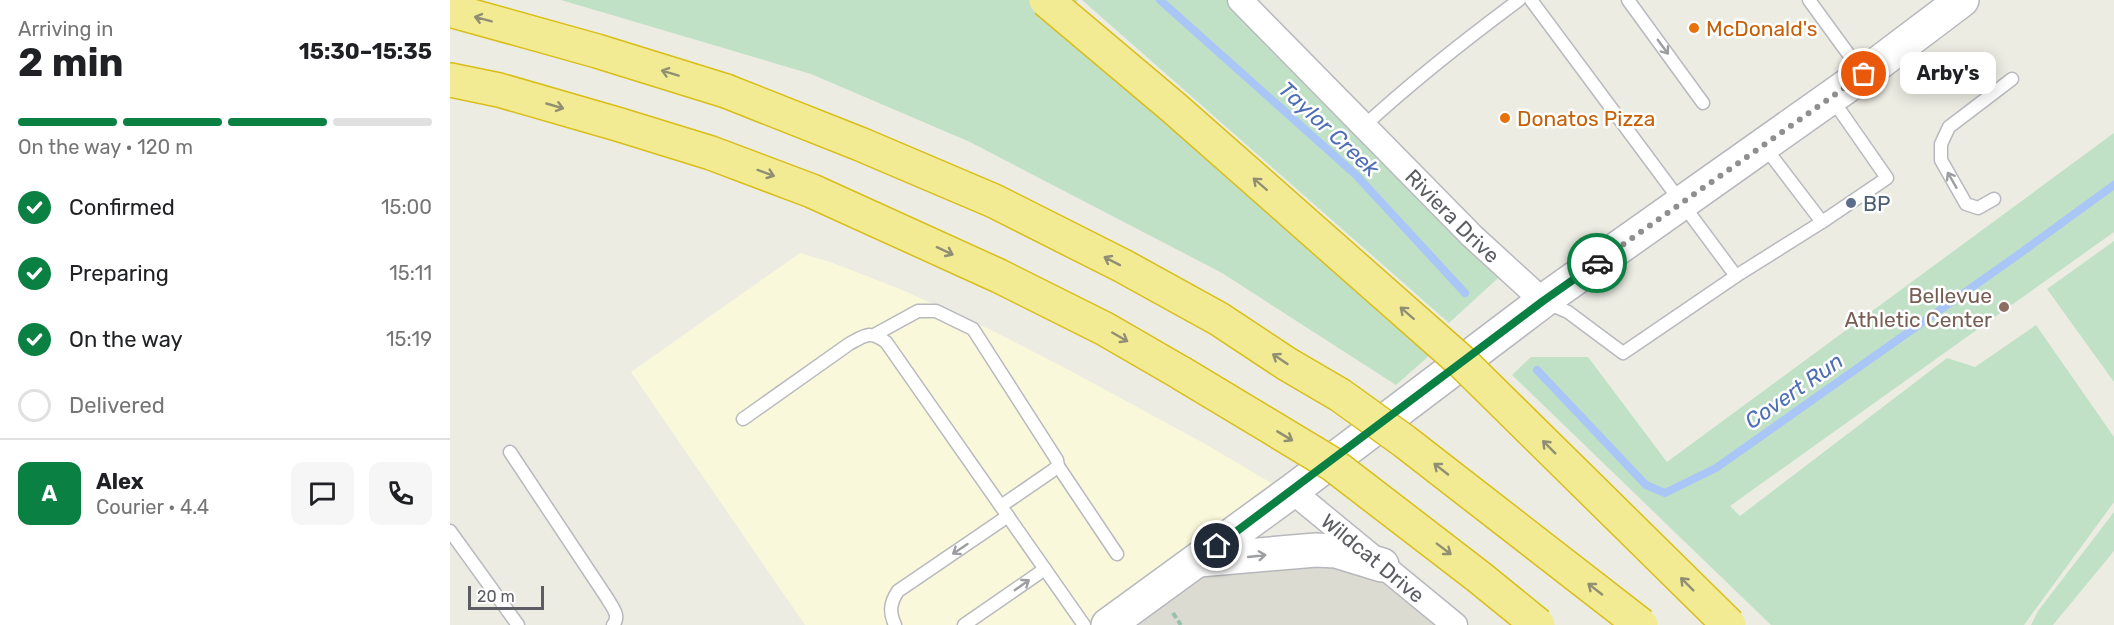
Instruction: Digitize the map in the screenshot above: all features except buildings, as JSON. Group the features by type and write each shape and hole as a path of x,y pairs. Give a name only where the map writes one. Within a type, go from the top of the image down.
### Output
{"highway":[{"path":"1046,0 1164,100 1462,362 1729,625"},
{"path":"450,10 597,51 726,91 860,144 994,201 1123,266 1219,318 1287,364 1340,395 1395,434 1641,625"},
{"path":"450,80 499,90 711,153 812,190 989,271 1105,329 1332,464 1538,625"},
{"path":"450,87 499,90"}],"street":[{"name":"Riviera Drive","path":"1240,0 1472,236 1543,301"},
{"path":"1108,625 1292,491 1543,301 1864,74 1962,0"},
{"name":"Wildcat Drive","path":"1292,491 1455,625"},
{"path":"1199,560 1316,550 1336,551 1382,565"}],"lane":[{"path":"1364,126 1449,52 1519,0"},
{"path":"1531,0 1736,276"},
{"path":"1628,0 1703,103"},
{"path":"1809,0 1864,74"},
{"path":"1994,199 1978,208 1966,204 1941,160 1941,144 1949,127 2012,79"},
{"path":"1543,301 1568,312 1623,353 1887,178 1831,97"},
{"path":"1763,146 1822,222"},
{"path":"743,419 849,344 866,335 876,334 918,311 936,311 973,329 1057,460 1058,466 1117,554"},
{"path":"876,334 886,342 1084,625"},
{"path":"510,452 607,598 616,614 616,621 613,625"},
{"path":"895,625 890,614 892,600 898,591 1005,511 1058,466"},
{"path":"450,531 518,625"},
{"path":"964,625 1045,568"}],"shaded area":[{"path":"800,253 900,289 991,330 1207,445 1288,493 1108,625 805,625 631,372"},
{"path":"1336,551 1455,625 1108,625 1199,560"}],"green space":[{"path":"561,0 1078,0 1056,29 1185,134 1430,355 1396,385 1222,273 970,142 811,74"},
{"path":"1082,0 1240,0 1508,269 1449,323"},
{"name":"Bellevue Athletic Center","path":"2114,133 2114,232 1730,506 1740,516 1947,358 1975,367 2036,325 2114,437 2114,502 2024,625 1771,625 1512,375 1531,357 1588,357 1667,462"},
{"path":"2114,241 2114,382 2047,289"},
{"path":"2114,512 2114,551 2053,625 2031,625 2038,611"}],"waterway":[{"name":"Taylor Creek","path":"1160,0 1356,175 1465,293"},
{"name":"Covert Run","path":"1537,370 1646,485 1665,493 1716,468 2114,185"}],"way so far":[{"path":"1597,263 1864,74"}],"place":[{"name":"McDonald's","path":"1694,28"},
{"name":"Arby's","path":"1864,74"},
{"name":"Donatos Pizza","path":"1505,118"},
{"name":"BP","path":"1851,203"},
{"name":"Bellevue Athletic Center","path":"2004,307"}],"route":[{"path":"1217,546 1597,263"}]}
